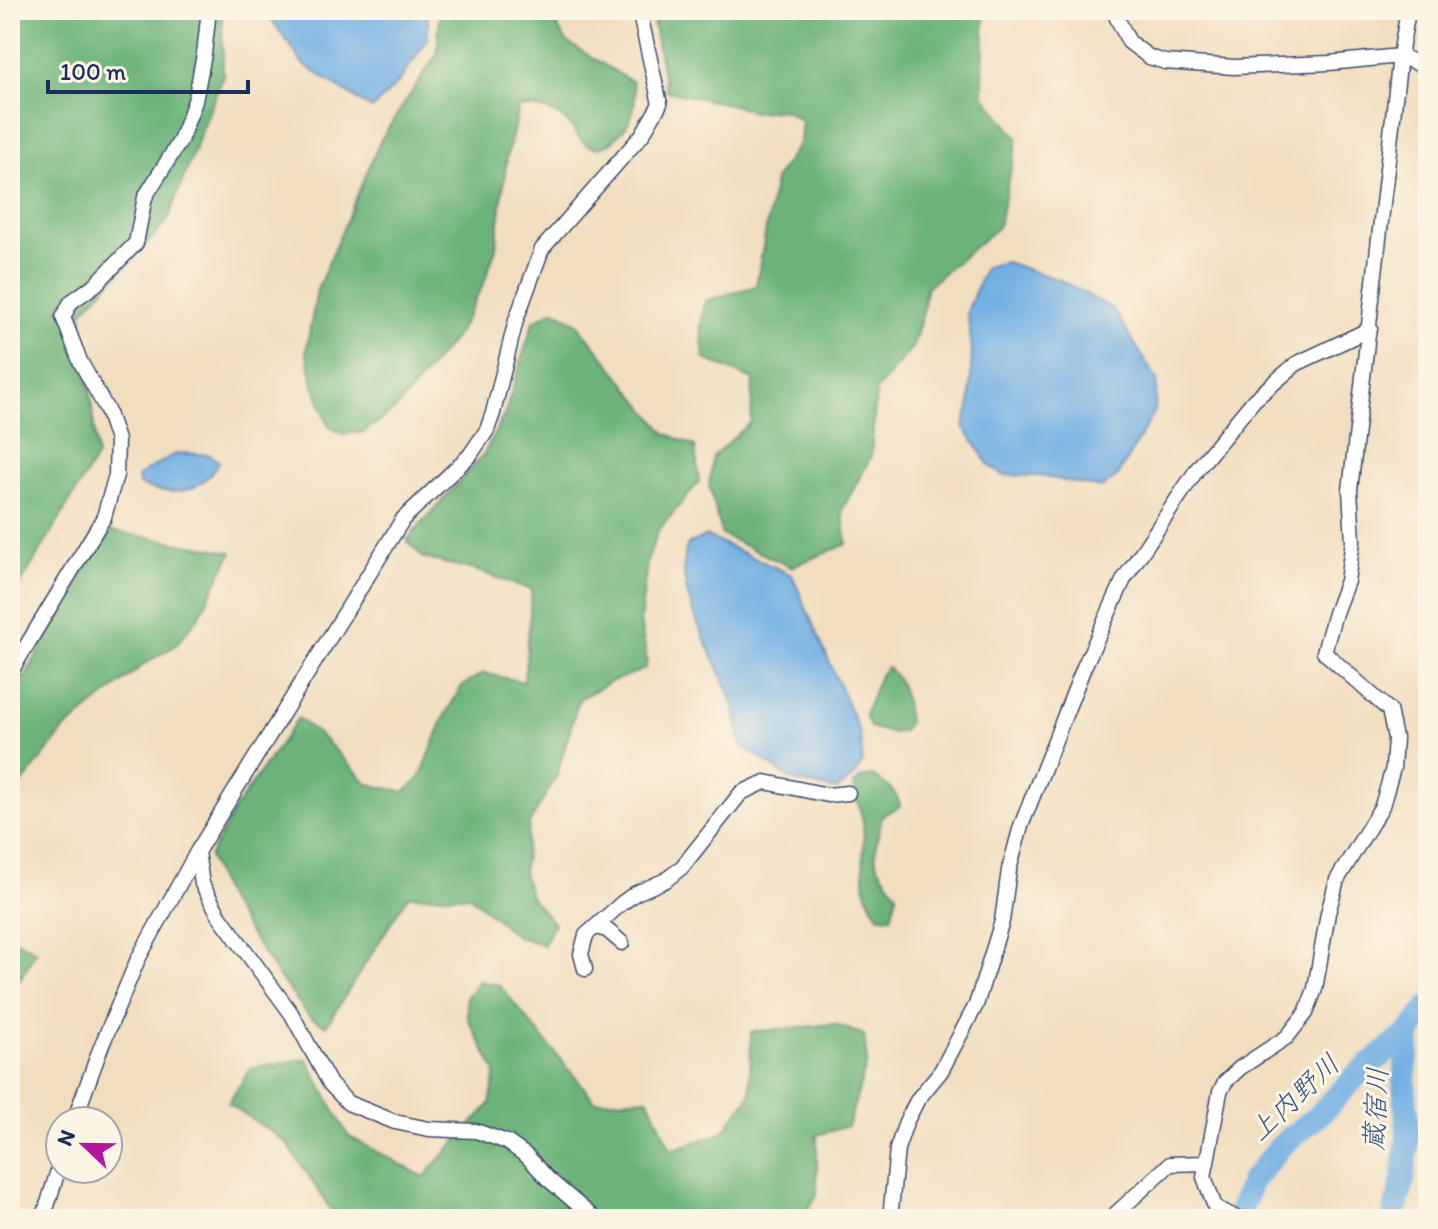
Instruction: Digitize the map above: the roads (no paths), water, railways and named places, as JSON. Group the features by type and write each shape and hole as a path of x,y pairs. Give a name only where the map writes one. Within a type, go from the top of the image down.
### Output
{"street":[{"path":"10,673 104,517 116,475 117,440 107,410 80,361 63,317 71,302 96,284 136,243 145,197 180,141 195,101 209,10"},
{"path":"80,1105 138,959 197,852 403,519 470,455 487,430 516,320 542,249 642,135 660,104 639,10"},
{"path":"1113,10 1129,42 1149,57 1165,62 1234,67 1400,56 1428,68"},
{"path":"1238,1219 1215,1207 1204,1177 1220,1092 1225,1082 1240,1068 1287,1037 1306,1013 1315,989 1337,880 1375,819 1393,768 1395,738 1389,710 1324,652 1347,581 1353,541 1350,490 1400,56 1408,10"},
{"path":"890,1219 897,1149 906,1122 918,1099 941,1071 976,1005 1002,921 1009,870 1021,826 1084,667 1124,579 1198,468 1254,400 1296,364 1370,329"},
{"path":"585,969 582,945 586,935 636,893 666,880 682,867 741,793 765,782 828,795 848,793"},
{"path":"197,852 202,884 219,915 291,1013 330,1084 348,1103 395,1122 429,1129 476,1131 507,1142 528,1157 548,1179 595,1219"},
{"path":"596,927 607,930 622,943"},
{"path":"1110,1219 1170,1164 1207,1163"},
{"path":"43,1219 54,1185"}],"water":[{"path":"265,10 428,10 428,39 398,83 372,109 303,64"},
{"path":"1005,262 1060,280 1113,309 1157,380 1155,411 1117,477 1101,488 1040,476 1003,475 989,465 964,427 970,403 972,348 967,312 985,267"},
{"path":"173,455 210,455 219,462 203,481 185,490 163,491 139,485 138,476"},
{"path":"706,536 792,575 860,733 863,762 855,775 837,790 792,780 741,745 733,703 698,624 685,582 684,562 688,544"}],"waterway":[{"name":"蔵宿川","path":"1393,1219 1403,1180 1408,1136 1404,1082 1410,1032 1428,1008"},
{"name":"上内野川","path":"1238,1219 1251,1182 1281,1146 1321,1113 1356,1076 1410,1032"}]}
